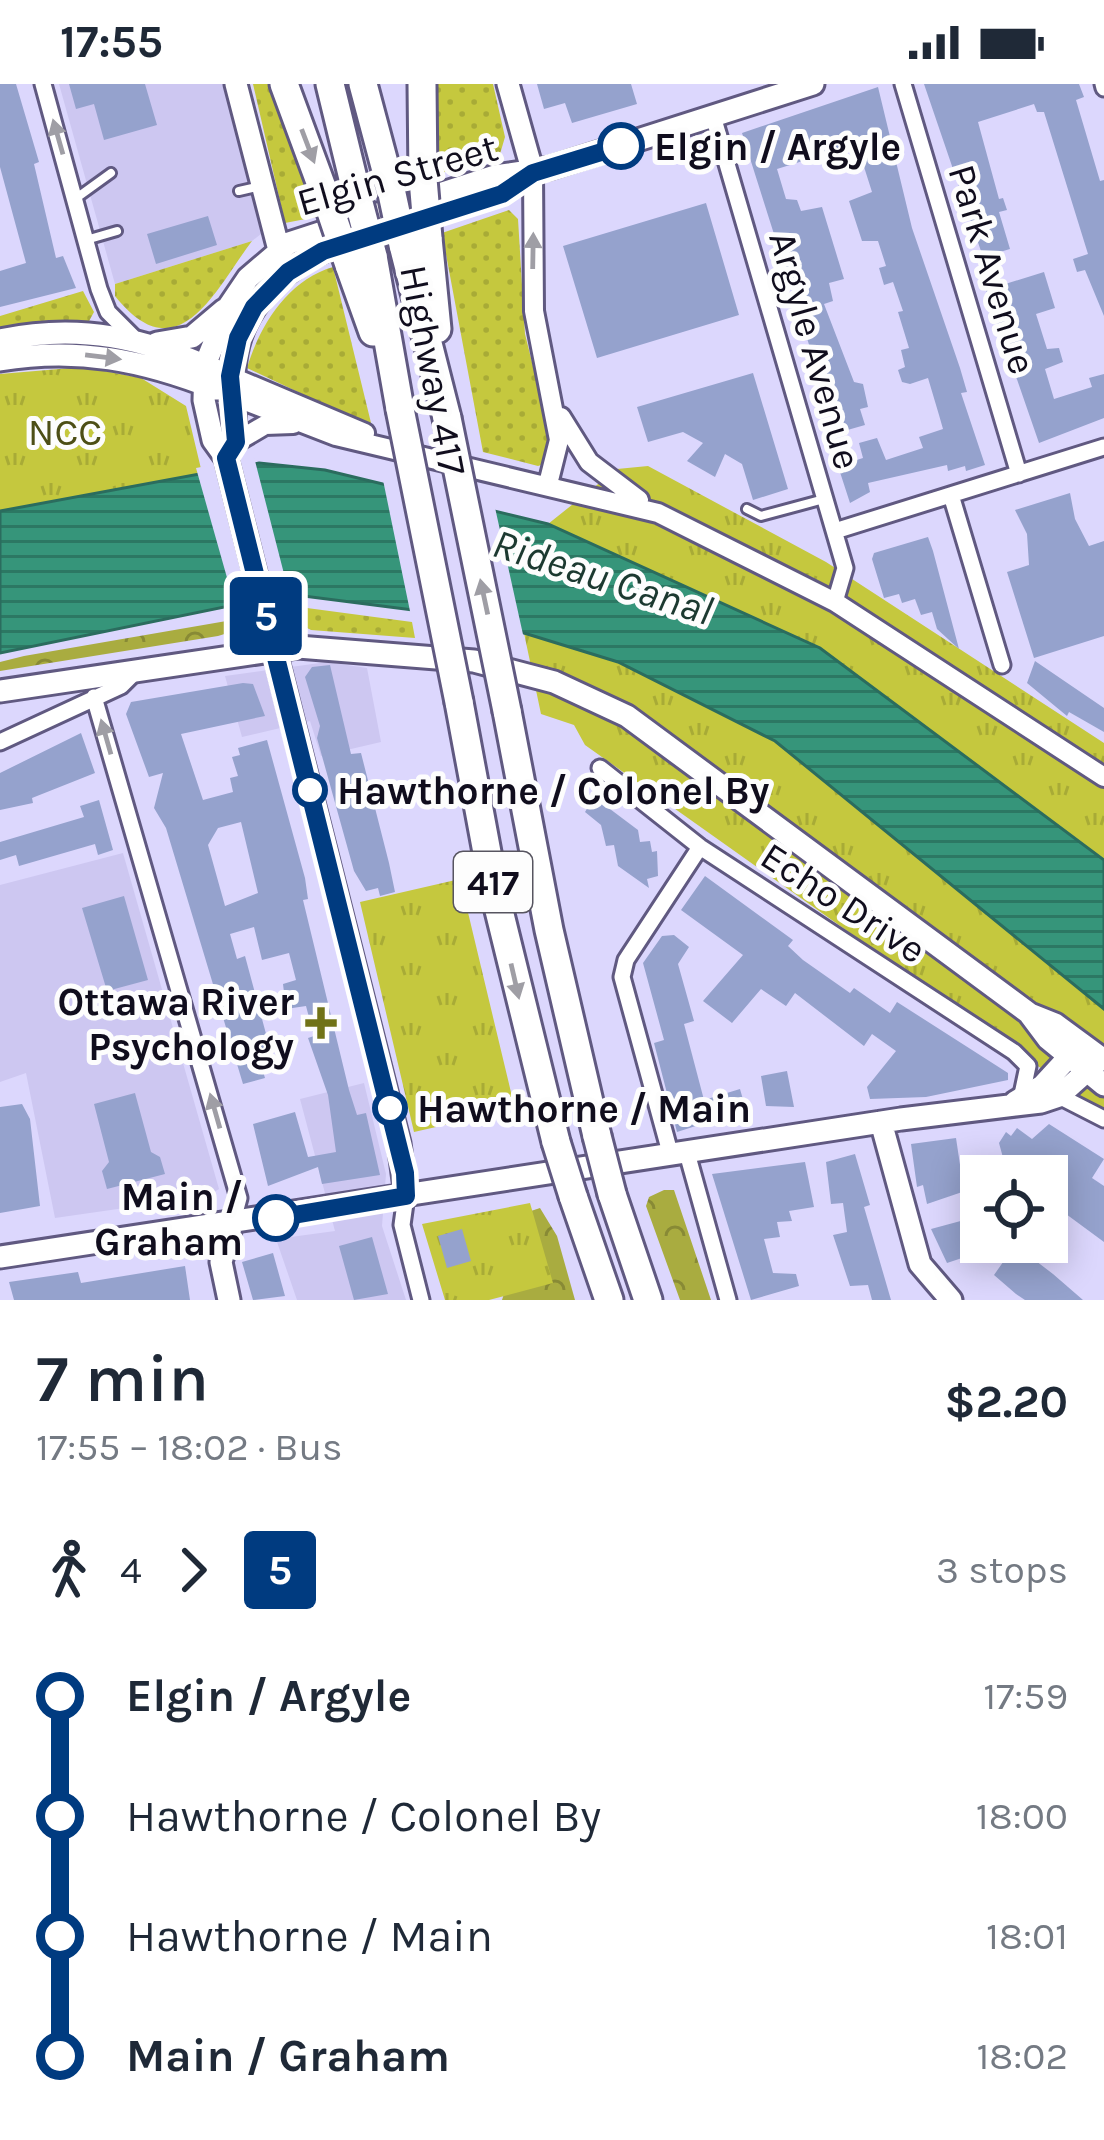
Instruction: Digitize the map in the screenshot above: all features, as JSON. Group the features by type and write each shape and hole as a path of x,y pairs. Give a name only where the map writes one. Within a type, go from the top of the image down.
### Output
{"highway":[{"path":"284,84 330,209 361,260"},
{"name":"Highway 417","path":"330,84 358,199 361,260 400,409 494,890 556,1142 609,1300"},
{"name":"417","path":"362,84 391,189 416,242 549,930 612,1194 648,1300"},
{"path":"416,242 424,179 422,84"}],"main road":[{"path":"236,84 279,250"},
{"path":"508,84 533,173"},
{"name":"Elgin Street","path":"204,374 229,306 248,278 279,250 324,229 476,182 533,173 786,88 813,84"},
{"name":"Elgin Street","path":"230,385 238,338 254,307 306,259 502,194 533,173"},
{"path":"155,344 191,337 229,306"},
{"path":"0,340 64,331 132,336 230,385 231,450 266,619 399,1143 406,1196"},
{"path":"0,360 36,354 116,357 204,374"},
{"path":"204,374 213,440 231,450"},
{"path":"0,689 107,667 138,669 274,649 474,661 554,682 626,716 1030,1014 1089,1063"},
{"path":"1016,1101 1089,1063"},
{"path":"0,1257 1059,1096 1089,1063"},
{"path":"881,1122 920,1264 951,1300"},
{"path":"229,1300 221,1262 232,1224"}],"street":[{"path":"43,84 108,312 132,336"},
{"name":"Park Avenue","path":"903,84 1019,474"},
{"name":"Argyle Avenue","path":"713,116 836,531 845,568 835,602"},
{"path":"533,173 534,311 557,410 560,454 548,484"},
{"path":"230,385 298,424"},
{"path":"230,385 379,442"},
{"path":"557,410 589,462 658,512 835,602 1104,776"},
{"path":"231,450 266,425 298,424 658,512"},
{"path":"836,531 1104,447"},
{"path":"951,495 1002,665"},
{"path":"0,742 121,686 138,669"},
{"path":"94,697 239,1198 232,1224"},
{"name":"Echo Drive","path":"600,768 700,847 1014,1052 1028,1066 1016,1101"},
{"path":"700,847 626,960 622,976 728,1300"},
{"path":"1059,1096 1104,1119"},
{"path":"406,1196 402,1226 421,1300"}],"lane":[{"path":"75,199 111,173"},
{"path":"239,191 263,185"},
{"path":"86,240 118,232"},
{"path":"747,509 761,516 826,499"}],"shaded area":[{"path":"59,84 224,84 266,230 252,241 115,284"},
{"path":"327,662 367,668 381,742 321,756 310,721 242,737 225,676"},
{"path":"123,853 219,1189 208,1196 55,1218 26,1073 0,1082 0,885"},
{"path":"364,1083 386,1174 382,1226 406,1300 297,1300 276,1239 335,1231 300,1099"}],"green space":[{"path":"253,84 271,84 316,217 285,223"},
{"path":"437,84 493,84 505,137 500,154 439,174"},
{"path":"509,210 518,219 525,334 553,447 547,463 538,466 483,452 442,233"},
{"path":"252,241 209,301 176,326 158,328 137,318 115,296 115,284"},
{"path":"333,267 372,427 247,368 260,336 289,293"},
{"path":"83,291 94,312 88,323 0,334 0,316"},
{"name":"NCC","path":"83,367 141,378 186,406 202,473 0,511 0,374"},
{"path":"648,466 826,562 1104,743 1104,860 820,648 548,524 617,469"},
{"path":"292,606 412,622 415,638 311,630 300,624"},
{"path":"238,619 231,632 218,636 0,671 0,662 24,656"},
{"path":"524,633 618,662 775,741 1104,1009 1104,1113 585,745 574,725 541,714"},
{"path":"460,879 515,1109 414,1132 360,902"},
{"path":"674,1190 711,1300 680,1300 646,1206 649,1197"},
{"path":"530,1203 553,1283 489,1300 445,1300 422,1224"},
{"path":"540,1208 557,1236 575,1300 502,1300 531,1211"}],"water":[{"name":"Rideau Canal","path":"259,463 325,470 548,524 820,648 1104,860 1104,1009 775,741 618,662 524,633 413,610 288,594 0,653 0,511"}],"pier":[{"path":"254,457 291,601 237,613 196,468"},
{"path":"383,480 494,503 524,639 411,616"}],"building":[{"path":"0,84 16,84 39,162 34,164 56,258 63,256 76,288 0,307 0,271 26,263 0,167"},
{"path":"69,84 145,84 157,125 104,140 94,104 76,109"},
{"path":"537,84 631,84 637,104 572,123 565,103 544,109"},
{"path":"924,84 1079,84 1084,97 1076,100 1100,181 1104,180 1104,316 1085,270 1077,272 1073,259 1088,254 1044,112 1037,112 1034,104 978,122 999,199 1003,198 1007,210 999,212 1010,249 983,257"},
{"path":"878,87 912,228 960,368 967,392 961,393 985,465 948,471 947,465 868,483 870,492 850,503 838,466 863,458 859,443 877,438 886,460 923,448 919,437 943,429 939,415 928,378 902,382 898,370 905,367 901,350 909,348 898,312 903,311 893,282 884,285 879,268 886,266 878,241 862,241 849,201 872,192 858,148 851,146 777,169 786,199 797,200 801,211 822,207 844,279 829,283 833,301 824,304 854,382 863,384 868,407 860,409 865,425 837,433 742,133"},
{"path":"706,203 739,315 597,358 563,246"},
{"path":"208,216 217,245 156,264 147,234"},
{"path":"1044,272 1055,308 1036,314 1047,349 1059,348 1063,362 1045,369 1054,399 1092,387 1089,378 1104,374 1104,418 1039,443 986,290"},
{"path":"753,373 788,489 753,500 742,464 725,454 715,477 687,461 703,443 683,432 648,442 637,407"},
{"path":"1070,493 1075,519 1089,546 1104,541 1104,636 1034,658 1007,572 1029,565 1027,534 1015,510"},
{"path":"928,537 959,649 937,629 932,612 921,615 915,599 902,603 899,594 884,598 872,559 874,553"},
{"path":"1035,661 1104,708 1104,732 1069,712 1067,716 1027,683"},
{"path":"330,665 351,754 361,753 389,863 395,892 380,896 378,888 366,891 354,871 317,738 320,726 305,677 312,667"},
{"path":"253,684 265,716 181,734 203,800 233,792 230,778 238,776 232,757 240,755 238,748 267,740 305,878 308,899 303,900 349,1090 357,1115 366,1113 380,1175 322,1184 318,1167 268,1186 253,1124 295,1112 308,1157 336,1152 328,1095 308,1038 314,1036 306,1006 286,1009 283,984 296,980 289,953 262,960 254,927 230,934 237,959 245,956 272,1056 267,1057 270,1066 262,1068 265,1078 243,1084 166,828 154,808 163,773 149,777 126,714 131,702","holes":["241,822 258,893 225,906 208,845 218,828"]},
{"path":"81,733 95,773 32,798 33,803 0,810 0,773"},
{"path":"594,797 638,830 640,842 650,841 652,852 657,851 658,876 647,879 649,888 618,866 614,845 606,846 601,825 585,812"},
{"path":"99,800 113,850 98,855 95,844 19,866 16,855 0,860 0,842 84,817 80,806"},
{"path":"705,876 793,940 788,946 803,960 850,993 854,988 890,1013 897,1002 1008,1073 1008,1080 926,1097 870,1099 867,1087 896,1051 872,1034 864,1046 795,993 786,1006 761,989 732,1023 703,1001 743,955 681,910"},
{"path":"124,896 148,980 107,991 82,908"},
{"path":"674,935 689,947 678,964 694,1021 684,1024 704,1100 740,1089 746,1110 677,1132 654,1043 664,1040 643,963 662,936"},
{"path":"787,1071 794,1107 766,1106 761,1076"},
{"path":"135,1093 151,1152 160,1157 165,1174 107,1189 102,1171 109,1162 94,1104"},
{"path":"22,1104 30,1119 40,1206 0,1213 0,1107"},
{"path":"1049,1124 1104,1159 1092,1178 1104,1186 1104,1242 1068,1215 1068,1155 1002,1155 999,1143 1006,1132 1011,1136 1017,1128 1032,1139"},
{"path":"956,1138 960,1193 927,1204 923,1185 917,1187 911,1144"},
{"path":"855,1154 870,1205 864,1207 891,1300 872,1300 868,1285 850,1286 833,1235 847,1232 843,1203 831,1204 826,1162"},
{"path":"805,1162 814,1207 789,1211 792,1221 777,1222 780,1237 764,1239 773,1273 796,1274 799,1286 751,1300 712,1174"},
{"path":"960,1221 960,1259 947,1263 931,1229"},
{"path":"462,1229 471,1261 447,1268 438,1236"},
{"path":"372,1237 388,1294 354,1300 339,1246"},
{"path":"273,1253 285,1296 253,1300 242,1262"},
{"path":"1002,1263 1039,1263 1083,1300 1025,1300 994,1275"},
{"path":"185,1266 190,1300 14,1300 9,1282 78,1272 81,1283"}],"bus line":[{"name":"5","path":"276,1218 406,1196 399,1143 226,458 236,442 230,376 238,338 254,307 306,259 502,194 533,173 621,146"}],"place":[{"name":"Elgin / Argyle","path":"621,146"},
{"name":"Hawthorne / Colonel By","path":"310,790"},
{"name":"Ottawa River Psychology","path":"321,1023"},
{"name":"Hawthorne / Main","path":"390,1108"},
{"name":"Main / Graham","path":"276,1218"}]}
